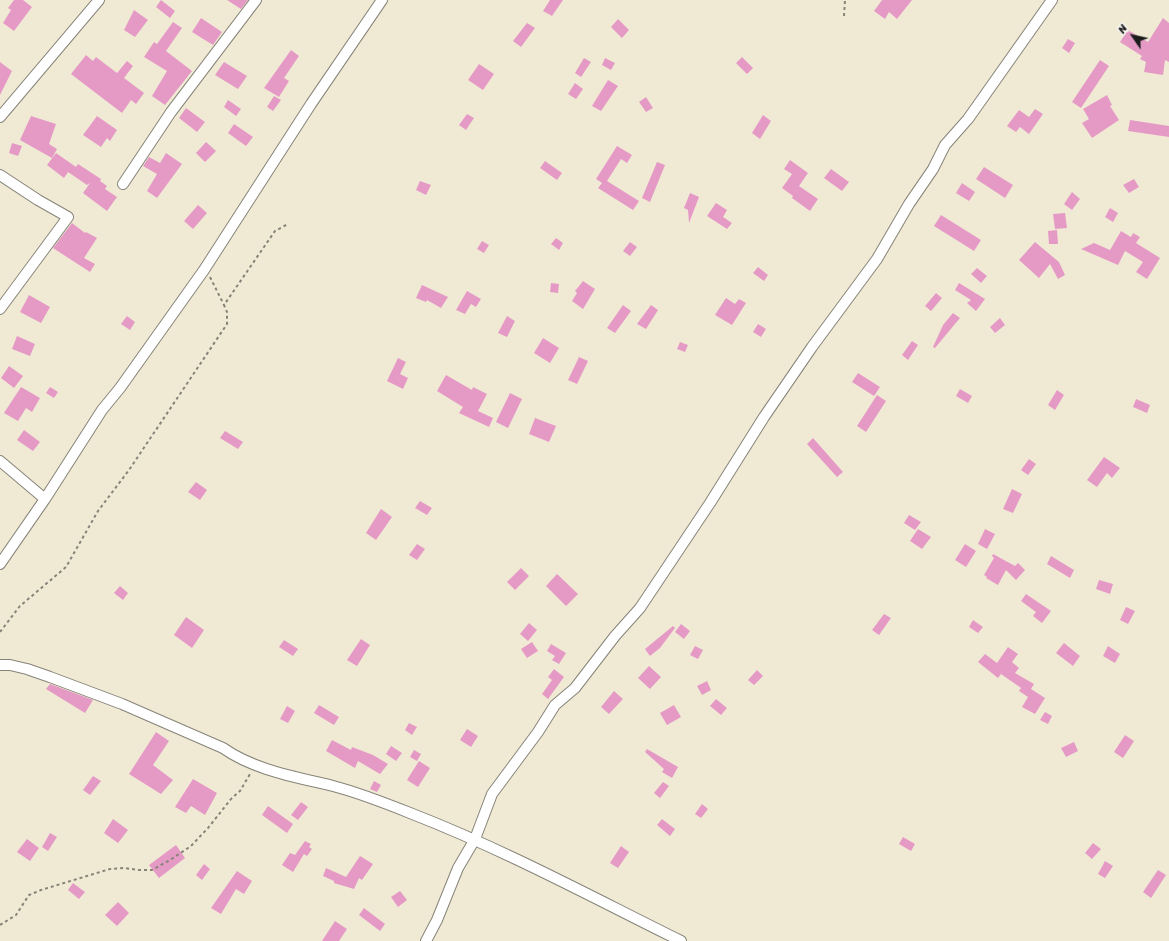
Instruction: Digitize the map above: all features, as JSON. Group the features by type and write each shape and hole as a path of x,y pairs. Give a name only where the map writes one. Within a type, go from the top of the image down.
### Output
{"street":[{"path":"0,117 99,0"},
{"path":"123,184 170,112 256,0"},
{"path":"0,564 45,500 102,410 120,388 204,270 311,104 382,0"},
{"path":"426,941 437,920 458,868 475,839 492,794 538,732 555,705 575,688 606,646 640,608 706,509 764,417 812,347 877,259 933,168 945,145 968,119 1052,0"},
{"path":"0,175 38,200 68,217 0,309"},
{"path":"0,461 45,500"},
{"path":"0,666 10,665 27,669 122,704 223,748 234,756 257,765 302,779 360,794 475,839 681,941"}],"path":[{"path":"844,16 845,0"},
{"path":"0,632 20,606 66,567 98,511 129,470 228,324 227,312 224,305 264,250 267,242 275,231 288,224"},
{"path":"204,270 213,281 227,312"},
{"path":"0,925 16,915 29,895 41,890 110,869 124,868 152,870 170,860 190,846 208,828 231,799 240,791 247,777 257,765"}],"building":[{"path":"14,0 23,0 32,7 14,31 3,23 11,10 8,8"},
{"path":"161,0 175,11 170,18 156,7"},
{"path":"227,0 248,0 241,9"},
{"path":"550,0 563,0 552,16 543,11"},
{"path":"882,0 912,0 897,19 889,12 885,19 874,11"},
{"path":"134,10 148,20 135,37 124,30"},
{"path":"201,18 222,32 213,45 192,32"},
{"path":"1163,18 1169,23 1169,62 1165,60 1163,75 1144,72 1146,62 1140,59 1142,56 1120,42 1128,30 1148,42"},
{"path":"618,19 629,30 622,38 611,27"},
{"path":"173,22 182,28 166,51 192,71 165,105 152,96 167,71 144,57 154,42 157,44"},
{"path":"527,23 535,28 521,47 513,41"},
{"path":"1068,39 1075,43 1069,53 1062,48"},
{"path":"291,50 299,56 284,78 289,81 279,97 264,88"},
{"path":"86,55 93,61 96,57 117,73 127,61 133,66 124,78 144,93 136,104 131,100 122,113 71,74"},
{"path":"742,57 753,68 747,74 736,63"},
{"path":"584,58 591,62 581,77 575,73"},
{"path":"605,58 615,63 611,70 602,65"},
{"path":"1100,60 1109,66 1081,108 1072,102"},
{"path":"0,62 12,71 0,95"},
{"path":"224,62 247,76 238,89 215,75"},
{"path":"479,64 494,74 483,90 468,80"},
{"path":"608,80 618,86 601,111 592,106"},
{"path":"575,83 583,89 576,99 568,94"},
{"path":"1107,95 1112,105 1110,106 1119,120 1092,138 1082,123 1089,119 1083,109"},
{"path":"274,96 281,100 273,111 267,107"},
{"path":"646,97 653,108 646,112 639,102"},
{"path":"228,100 241,109 236,116 224,107"},
{"path":"186,108 205,122 197,132 179,118"},
{"path":"1035,109 1043,114 1029,134 1020,127 1016,132 1007,126 1019,110 1029,117"},
{"path":"467,114 474,118 466,130 459,125"},
{"path":"763,115 771,121 760,139 752,133"},
{"path":"31,116 56,124 49,144 57,149 52,158 20,140"},
{"path":"97,116 117,130 110,141 107,138 101,147 83,135"},
{"path":"1130,120 1169,126 1169,137 1128,131"},
{"path":"234,124 253,137 246,146 228,133"},
{"path":"206,142 216,151 205,162 196,153"},
{"path":"12,143 22,146 18,156 9,153"},
{"path":"617,146 632,155 627,163 621,159 607,181 639,201 633,210 598,188 602,183 596,179"},
{"path":"56,153 76,167 78,164 101,179 100,181 107,186 105,189 117,197 107,211 83,193 90,183 87,185 68,172 64,178 47,165"},
{"path":"166,153 182,164 157,198 147,191 157,174 143,166 149,157 160,163"},
{"path":"790,160 808,173 799,186 818,199 810,211 792,198 793,196 782,188 792,174 784,169"},
{"path":"545,161 562,173 557,180 540,168"},
{"path":"657,162 665,165 650,202 642,198"},
{"path":"984,167 1013,185 1005,198 976,179"},
{"path":"831,169 849,182 842,191 824,178"},
{"path":"1134,179 1139,187 1129,193 1123,185"},
{"path":"420,181 431,185 426,195 416,190"},
{"path":"962,183 975,192 969,201 956,193"},
{"path":"1072,192 1080,199 1072,210 1064,204"},
{"path":"690,193 699,197 689,223 688,210 684,208"},
{"path":"716,203 727,210 723,217 732,223 727,229 707,216"},
{"path":"198,205 207,213 193,229 184,221"},
{"path":"1110,208 1118,213 1113,222 1105,217"},
{"path":"1065,213 1067,228 1055,229 1053,214"},
{"path":"941,215 981,240 974,251 934,226"},
{"path":"72,223 85,233 86,232 97,238 84,258 95,264 90,272 53,248"},
{"path":"1057,230 1058,244 1049,244 1048,231"},
{"path":"1121,231 1131,237 1133,233 1140,237 1136,243 1160,258 1147,279 1136,272 1143,262 1125,251 1118,265 1081,249 1094,243 1110,250"},
{"path":"556,238 563,243 559,250 551,244"},
{"path":"482,241 489,245 484,253 477,249"},
{"path":"630,242 637,247 630,256 623,251"},
{"path":"1035,242 1059,262 1065,275 1058,279 1050,264 1039,278 1019,260"},
{"path":"758,267 768,275 764,281 753,273"},
{"path":"977,268 987,276 981,283 971,274"},
{"path":"583,281 595,289 583,309 572,301 577,293 575,291"},
{"path":"551,283 559,284 558,293 550,292"},
{"path":"959,283 985,299 976,311 967,303 971,300 955,290"},
{"path":"422,285 448,297 441,308 427,300 426,302 416,298"},
{"path":"467,291 481,299 476,307 471,304 465,314 456,310"},
{"path":"936,293 942,298 931,311 925,306"},
{"path":"29,295 50,307 41,323 20,312"},
{"path":"726,298 735,304 739,299 746,303 732,325 715,315"},
{"path":"623,305 631,311 615,333 607,328"},
{"path":"651,305 658,310 646,329 637,324"},
{"path":"953,313 960,318 935,348 933,347 943,325"},
{"path":"127,316 135,322 130,330 121,324"},
{"path":"507,316 515,321 507,337 498,333"},
{"path":"1000,318 1005,325 995,333 990,327"},
{"path":"758,324 766,329 761,337 753,332"},
{"path":"17,336 35,344 30,356 12,349"},
{"path":"543,338 559,348 550,363 534,353"},
{"path":"912,341 918,345 908,360 902,355"},
{"path":"680,342 688,345 685,352 677,349"},
{"path":"579,357 588,361 577,384 568,380"},
{"path":"398,358 406,362 400,374 408,378 403,389 387,381"},
{"path":"9,366 23,376 14,388 1,378"},
{"path":"858,373 880,387 874,396 852,382"},
{"path":"446,375 472,390 473,387 487,394 478,411 493,418 489,427 459,413 463,407 437,391"},
{"path":"21,387 40,398 32,412 26,408 18,421 4,413"},
{"path":"50,387 58,392 54,398 46,393"},
{"path":"960,389 972,396 968,403 956,396"},
{"path":"1057,390 1064,395 1055,410 1048,405"},
{"path":"510,393 522,399 508,428 496,422"},
{"path":"877,395 886,401 866,432 857,426"},
{"path":"1136,399 1150,405 1147,413 1133,407"},
{"path":"535,418 556,426 549,442 529,434"},
{"path":"24,430 40,442 33,451 17,440"},
{"path":"225,431 243,442 238,449 220,438"},
{"path":"813,438 843,472 837,477 807,444"},
{"path":"1104,457 1120,468 1112,478 1107,473 1097,487 1087,480"},
{"path":"1029,459 1036,464 1028,475 1021,470"},
{"path":"196,482 207,490 200,500 188,492"},
{"path":"1012,489 1022,494 1013,513 1003,509"},
{"path":"420,501 432,508 427,515 415,508"},
{"path":"381,509 392,517 376,540 366,533"},
{"path":"909,515 921,522 915,530 904,523"},
{"path":"918,529 931,537 922,549 910,541"},
{"path":"985,529 995,534 987,549 978,544"},
{"path":"417,544 425,549 417,560 409,555"},
{"path":"965,544 976,551 966,567 955,560"},
{"path":"993,554 1015,566 1018,563 1025,570 1016,580 1006,570 998,585 986,578 987,577 984,575 994,558 992,556"},
{"path":"1051,556 1074,570 1070,578 1047,564"},
{"path":"521,568 529,576 515,590 507,582"},
{"path":"557,574 578,594 566,606 546,586"},
{"path":"1099,580 1113,584 1110,594 1096,589"},
{"path":"120,586 128,593 123,600 114,593"},
{"path":"1026,594 1051,611 1042,623 1033,616 1036,612 1021,601"},
{"path":"1126,607 1135,611 1128,624 1120,620"},
{"path":"884,614 891,618 879,635 872,630"},
{"path":"186,617 204,630 192,648 174,635"},
{"path":"973,620 983,627 978,633 969,627"},
{"path":"529,623 537,630 528,641 520,634"},
{"path":"681,624 690,631 684,639 675,632"},
{"path":"673,626 675,628 660,648 650,656 645,649"},
{"path":"361,639 370,645 357,666 347,660"},
{"path":"284,640 298,649 293,656 279,647"},
{"path":"532,642 538,651 527,658 521,649"},
{"path":"1064,643 1080,656 1073,666 1056,653"},
{"path":"551,644 566,653 559,664 552,660 555,656 547,651"},
{"path":"695,646 703,650 698,659 690,655"},
{"path":"1108,646 1120,654 1115,663 1103,656"},
{"path":"1008,647 1018,654 1012,662 1019,668 1015,673 1034,684 1031,689 1045,698 1035,714 1022,707 1028,697 1019,691 1021,688 1001,674 998,678 978,662 985,654 997,663"},
{"path":"649,666 661,677 650,689 638,678"},
{"path":"554,669 564,677 548,699 542,694 552,680 548,677"},
{"path":"757,670 763,676 754,685 748,680"},
{"path":"707,681 711,690 702,695 697,686"},
{"path":"50,684 93,700 85,713 46,689"},
{"path":"614,691 623,699 609,714 601,707"},
{"path":"716,699 727,708 721,715 710,706"},
{"path":"319,705 339,717 334,725 314,713"},
{"path":"674,705 681,717 667,725 660,713"},
{"path":"287,706 295,711 288,723 280,719"},
{"path":"1045,712 1052,716 1048,724 1040,720"},
{"path":"409,723 417,727 412,735 405,730"},
{"path":"467,729 478,736 471,747 460,740"},
{"path":"156,732 169,741 153,765 173,780 161,794 129,774"},
{"path":"1125,735 1134,741 1123,758 1114,752"},
{"path":"332,740 351,750 352,747 373,755 388,764 380,774 358,761 355,768 326,751"},
{"path":"1074,742 1078,751 1066,757 1061,748"},
{"path":"391,746 402,753 396,761 386,754"},
{"path":"647,749 678,767 672,778 662,772 664,769 645,752"},
{"path":"414,750 421,754 417,761 410,757"},
{"path":"419,761 430,768 418,787 407,780"},
{"path":"93,776 101,781 90,795 83,790"},
{"path":"193,779 217,793 205,815 191,806 186,813 175,807"},
{"path":"374,781 381,785 377,792 370,789"},
{"path":"663,782 669,786 660,798 654,793"},
{"path":"301,802 308,807 298,820 291,815"},
{"path":"702,804 708,809 701,818 695,814"},
{"path":"268,806 293,824 287,833 262,815"},
{"path":"113,819 128,830 118,843 104,833"},
{"path":"662,819 675,829 670,836 657,825"},
{"path":"50,833 57,837 48,851 42,847"},
{"path":"903,837 915,844 911,851 899,844"},
{"path":"27,839 39,848 30,861 17,852"},
{"path":"305,841 311,844 309,847 312,849 307,856 304,854 293,872 282,865 290,853 295,855"},
{"path":"1093,843 1101,849 1092,859 1085,853"},
{"path":"176,845 185,858 159,878 149,865"},
{"path":"621,846 629,852 618,868 610,863"},
{"path":"360,856 373,864 362,880 359,878 354,889 334,883 334,881 323,876 326,868 346,877"},
{"path":"1105,861 1113,866 1105,878 1098,874"},
{"path":"204,864 210,869 202,880 196,875"},
{"path":"1158,870 1166,875 1151,898 1143,892"},
{"path":"237,871 252,881 244,894 236,889 221,914 211,908"},
{"path":"73,883 85,892 79,899 68,890"},
{"path":"400,891 407,900 398,907 391,897"},
{"path":"118,902 129,913 117,926 105,915"},
{"path":"364,908 385,924 380,931 359,915"},
{"path":"335,921 347,929 339,941 322,941"}]}
